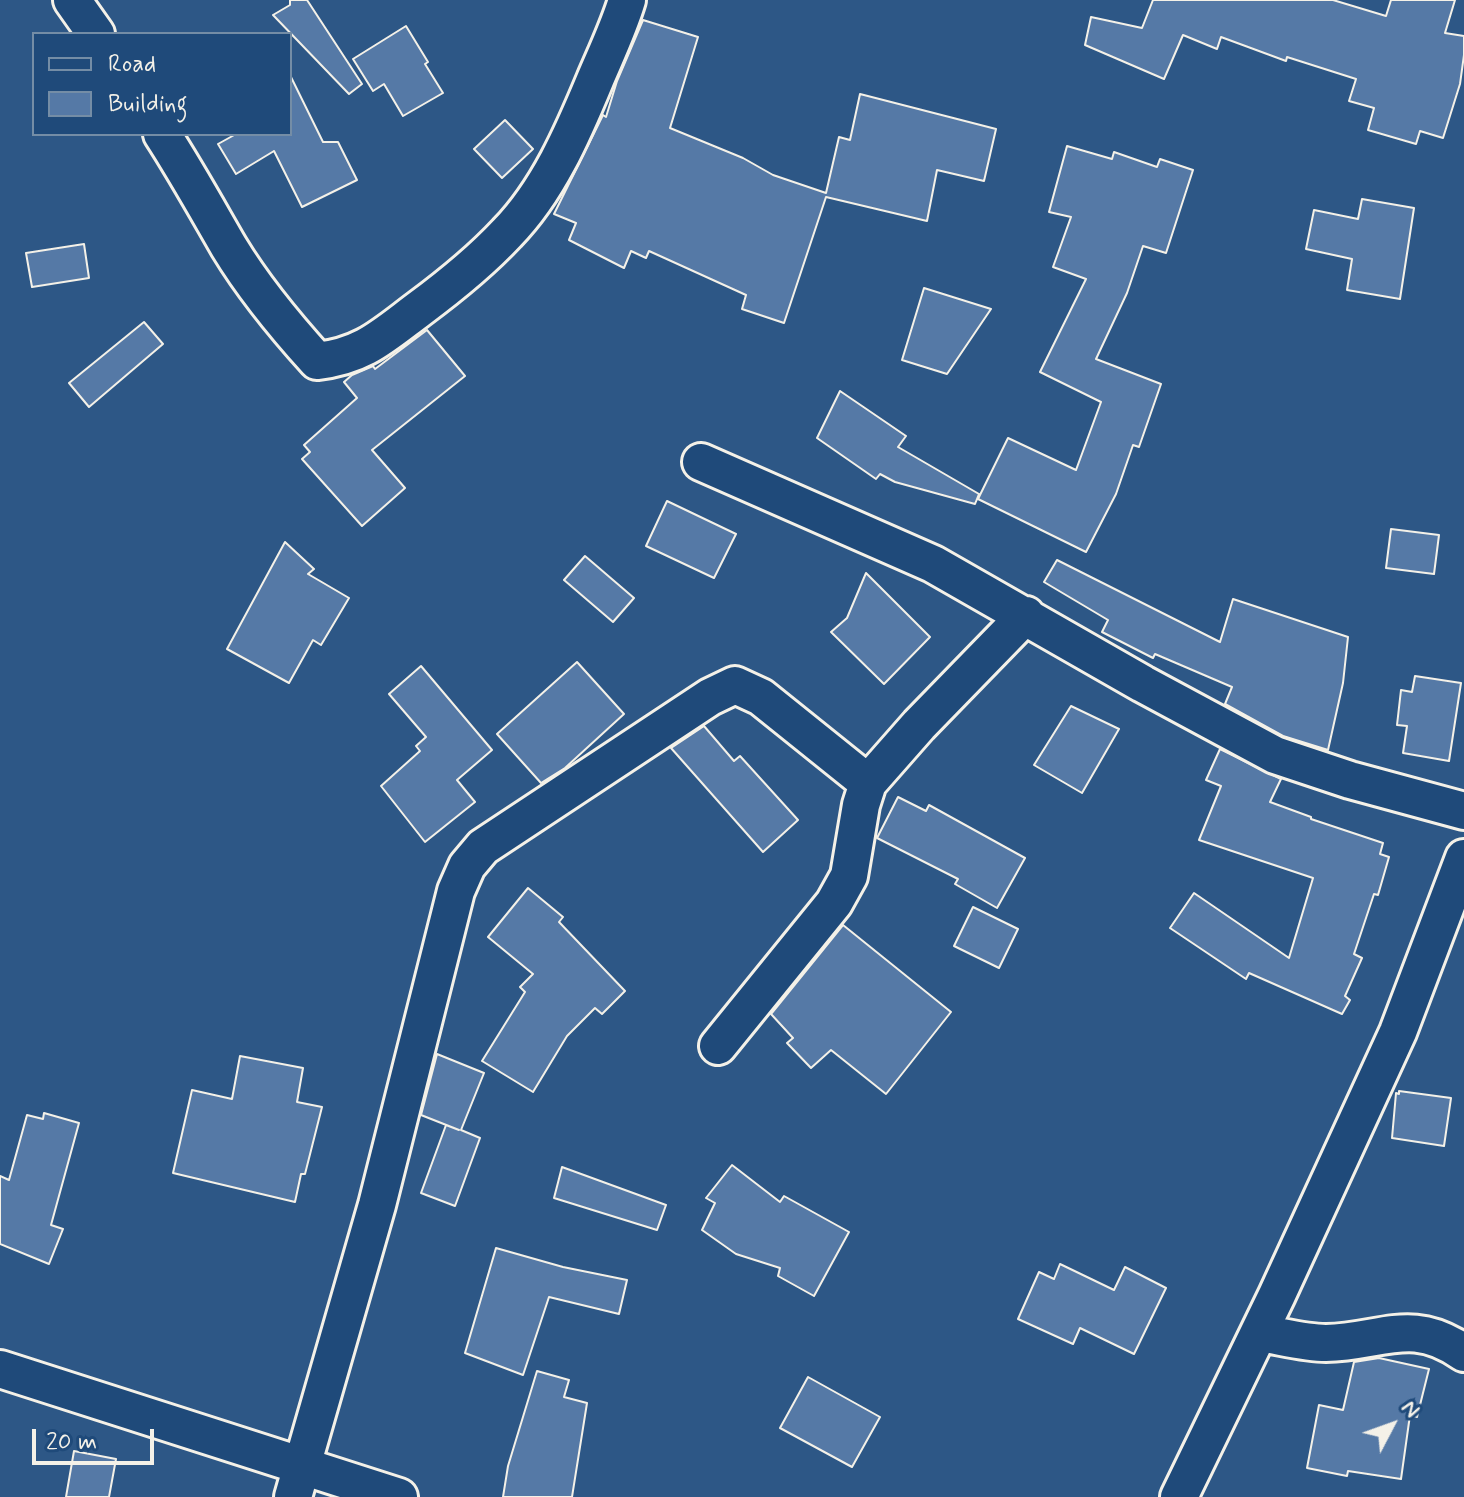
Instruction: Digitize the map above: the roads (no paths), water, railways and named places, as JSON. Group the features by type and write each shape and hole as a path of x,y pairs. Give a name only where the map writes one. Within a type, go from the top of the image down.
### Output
{"street":[{"path":"72,0 95,32"},
{"path":"163,136 197,188 231,250 298,341 317,361 345,358 371,345 457,280 509,232 557,163 586,102 627,0"},
{"path":"701,462 933,564 1275,755 1350,780 1464,811"},
{"path":"718,1046 834,903 849,876 861,805 868,783 919,725 1026,615"},
{"path":"298,1482 380,1192 456,891 475,856 515,824 710,697 735,685 761,697 868,783"},
{"path":"1179,1497 1259,1333 1398,1032 1464,858"},
{"path":"1259,1333 1325,1343 1411,1332 1445,1339 1464,1353"},
{"path":"0,1369 298,1482 399,1497"}]}
